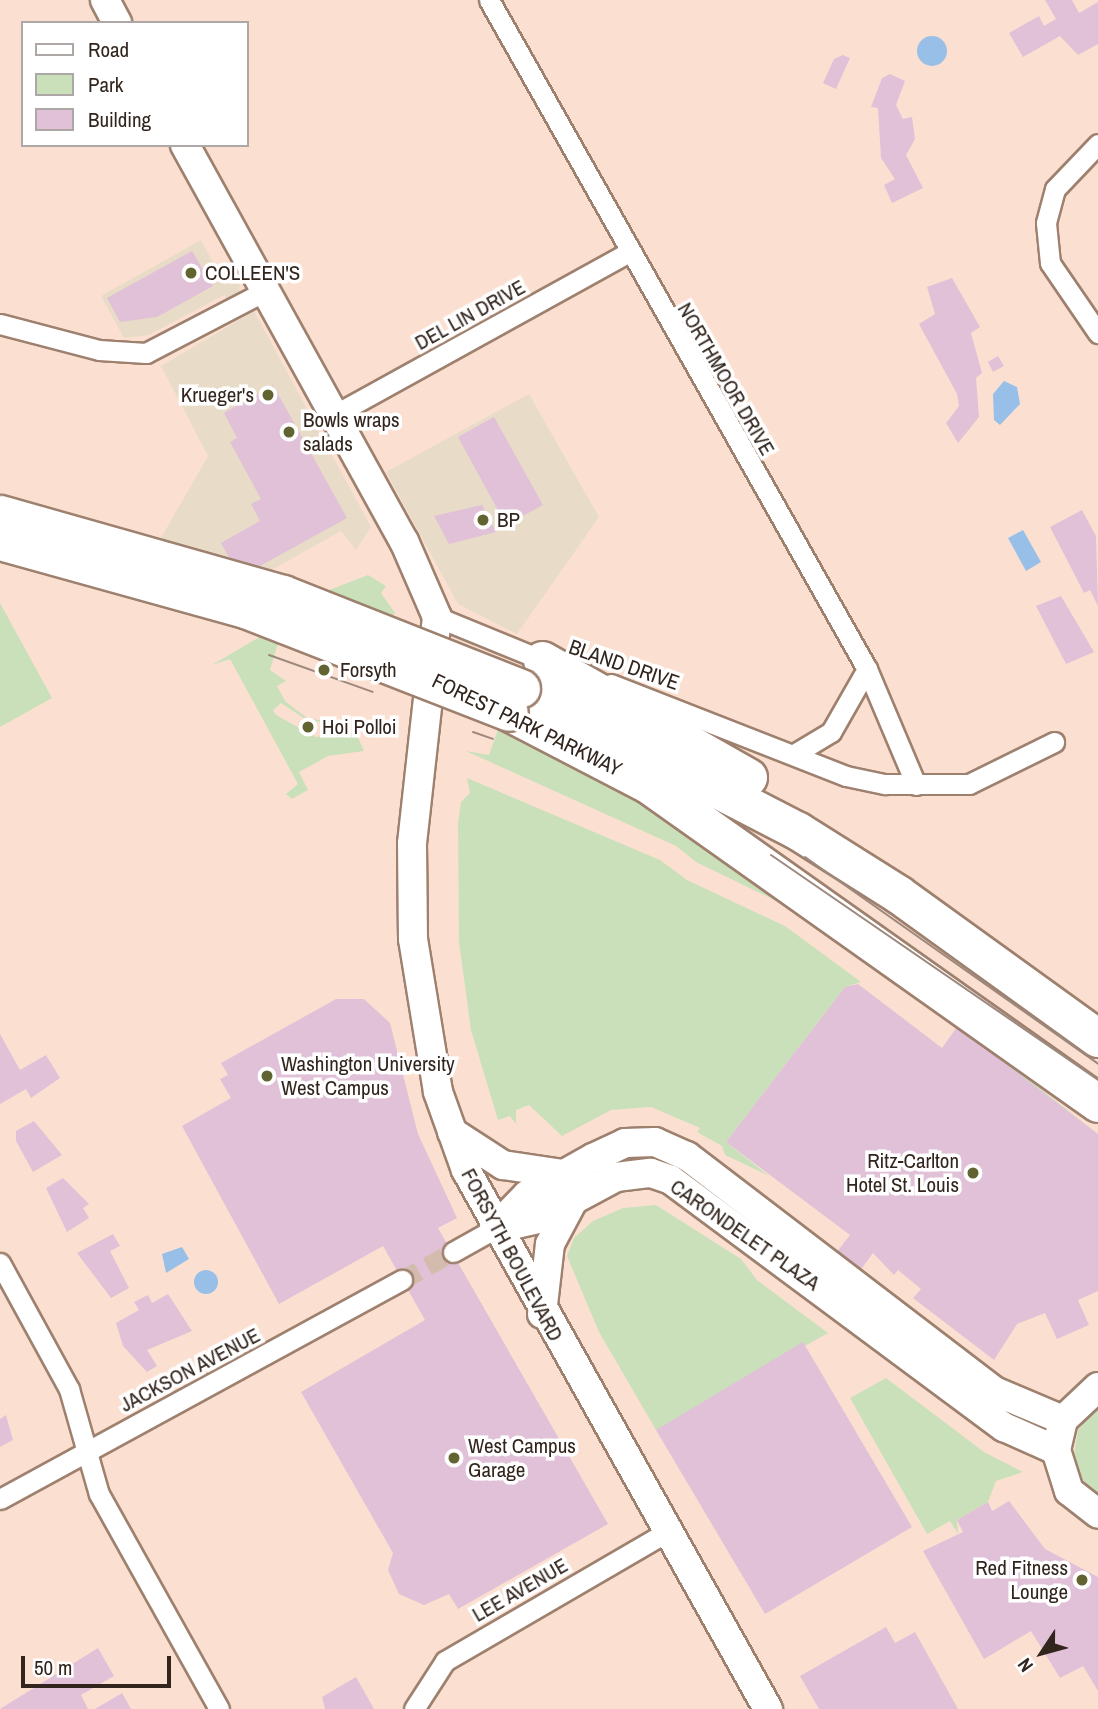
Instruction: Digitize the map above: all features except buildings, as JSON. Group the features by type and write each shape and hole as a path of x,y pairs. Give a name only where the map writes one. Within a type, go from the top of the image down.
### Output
{"highway":[{"name":"FOREST PARK PARKWAY","path":"0,514 283,594 524,687 736,796 898,894 1098,1038"},
{"name":"FOREST PARK PARKWAY","path":"0,541 524,687 649,785 1098,1103"}],"main road":[{"path":"105,0 116,21"},
{"name":"FORSYTH BOULEVARD","path":"186,147 413,559 437,617 412,844 412,927 427,1044 452,1132 494,1229 768,1709"},
{"path":"452,1132 503,1165 569,1186 550,1244 542,1316"},
{"name":"CARONDELET PLAZA","path":"494,1229 538,1219 569,1186 625,1143 671,1147 994,1391 1063,1420"},
{"name":"CARONDELET PLAZA","path":"569,1186 634,1173 671,1180 1004,1427 1056,1450"},
{"path":"1098,1387 1063,1420 1056,1450 1069,1492 1098,1514"}],"street":[{"name":"NORTHMOOR DRIVE","path":"489,0 627,253 867,669 916,785"},
{"path":"1098,144 1055,189 1046,223 1050,263 1098,334"},
{"name":"DEL LIN DRIVE","path":"334,415 627,253"},
{"path":"0,324 116,353 146,352 172,342 265,291"},
{"name":"BLAND DRIVE","path":"437,617 524,687 796,754 846,776 916,785 969,784 1054,742"},
{"path":"796,754 831,732 867,669"},
{"path":"453,1252 494,1229"},
{"path":"0,1263 69,1389 91,1450 99,1494 219,1709"},
{"name":"JACKSON AVENUE","path":"0,1499 402,1280"},
{"name":"LEE AVENUE","path":"414,1709 433,1673 474,1643 668,1531"}],"shaded area":[{"path":"201,240 225,285 240,277 239,295 228,301 224,295 149,335 124,338 101,296"},
{"path":"254,311 371,527 356,550 341,531 245,585 161,538 208,456 161,366"},
{"path":"529,394 599,517 517,634 458,604 386,472"}],"green space":[{"path":"368,575 386,586 381,593 395,613 387,620 319,594"},
{"path":"0,603 52,698 0,727"},
{"path":"263,635 280,637 270,670 286,681 277,686 285,701 307,718 332,722 308,721 281,703 273,710 276,715 316,737 355,731 364,751 328,756 299,772 308,790 292,799 286,794 298,784 230,659 212,665"},
{"path":"500,724 636,793 959,1025 1098,1134 803,914 696,862 676,846 466,751 489,755"},
{"path":"467,778 660,860 687,880 785,926 861,982 845,987 726,1142 769,1176 725,1155 722,1146 697,1132 700,1128 651,1107 611,1110 562,1136 529,1105 516,1110 516,1124 510,1116 498,1120 471,1030 459,942 458,823 461,802 470,793"},
{"path":"656,1205 741,1259 757,1280 828,1333 656,1430 599,1332 567,1256 574,1238 593,1221 623,1208"},
{"path":"886,1378 984,1452 1023,1472 996,1481 988,1502 957,1520 958,1534 950,1521 927,1534 850,1398"},
{"path":"1098,1407 1098,1496 1081,1478 1074,1454 1078,1430"}],"water":[{"path":"932,36 943,40 947,51 943,62 932,66 921,62 917,51 921,40"},
{"path":"1004,381 1017,387 1020,404 1000,425 994,420 993,394"},
{"path":"1023,530 1041,562 1026,571 1008,538"},
{"path":"182,1247 189,1259 166,1273 162,1254"},
{"path":"206,1270 214,1274 218,1282 214,1290 206,1294 198,1290 194,1282 198,1274"}],"tunnel":[{"path":"402,1280 453,1252"}],"tram line":[{"path":"269,655 373,692"},
{"path":"473,732 493,739"},
{"path":"771,855 1098,1080"},
{"path":"805,857 1098,1064"}],"place":[{"name":"COLLEEN'S","path":"191,273"},
{"name":"Krueger's","path":"268,395"},
{"name":"Bowls wraps salads","path":"289,432"},
{"name":"BP","path":"483,520"},
{"name":"Forsyth","path":"324,670"},
{"name":"Hoi Polloi","path":"308,727"},
{"name":"Washington University West Campus","path":"267,1076"},
{"name":"Ritz-Carlton Hotel St. Louis","path":"973,1173"},
{"name":"West Campus Garage","path":"454,1458"},
{"name":"Red Fitness Lounge","path":"1082,1580"}]}
